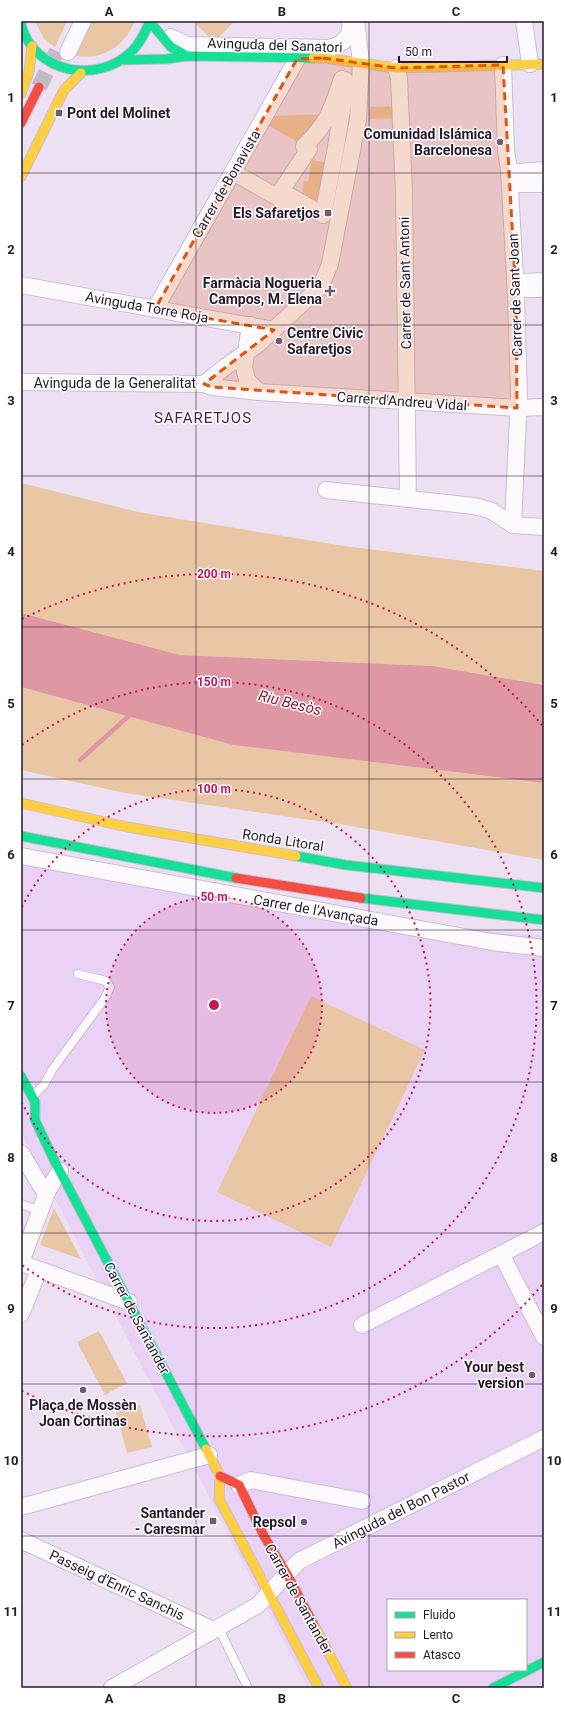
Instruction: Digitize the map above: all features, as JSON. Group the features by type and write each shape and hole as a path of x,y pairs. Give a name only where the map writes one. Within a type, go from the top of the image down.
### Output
{"main road":[{"name":"Avinguda del Sanatori","path":"154,21 171,47 187,56"},
{"path":"21,26 32,46 45,60 62,69 81,72 103,70 124,60 135,49 154,21"},
{"path":"21,94 29,72 32,46"},
{"name":"Avinguda del Sanatori","path":"124,60 167,59 187,56 297,59 323,58 362,62 396,68 537,64"},
{"path":"21,177 64,90 81,72"},
{"path":"21,123 39,87"},
{"name":"Ronda Litoral","path":"21,803 128,827 324,861 544,888"},
{"path":"21,836 122,858 308,891 410,905 544,920"},
{"path":"21,1076 35,1102 32,1118 57,1166"},
{"name":"Carrer de Santander","path":"57,1166 220,1476 219,1499 319,1688"},
{"path":"220,1476 239,1485"},
{"name":"Carrer de Santander","path":"239,1485 264,1536 287,1574 347,1688"},
{"path":"527,1671 544,1662"},
{"path":"493,1688 526,1671"}],"street":[{"path":"72,21 63,50 83,21"},
{"path":"154,21 171,38 187,45 329,48 338,45 345,40 350,32 349,21"},
{"name":"Avinguda de la Generalitat","path":"21,382 204,384 274,330 321,286 330,264 358,119 362,62 356,21"},
{"path":"524,21 537,64"},
{"name":"Carrer de Bonavista","path":"155,309 297,59"},
{"name":"Carrer de Sant Joan","path":"503,65 506,150 509,170 516,296 519,395 517,408 513,525"},
{"name":"Carrer de Sant Antoni","path":"396,68 399,78 404,193 408,499"},
{"path":"342,79 345,80 346,85 335,153 323,215 281,191 308,149 304,146 324,124 330,114 342,79"},
{"path":"544,170 519,172 519,184 544,184"},
{"path":"233,172 329,227"},
{"path":"544,281 522,282 522,289 544,289"},
{"name":"Avinguda Torre Roja","path":"21,285 274,330"},
{"path":"516,296 544,296"},
{"path":"250,325 244,367 247,380 259,392"},
{"name":"Carrer d'Andreu Vidal","path":"204,384 212,387 259,392 517,408 544,407"},
{"path":"326,490 474,506 490,510 513,525 544,527"},
{"name":"Carrer de l'Avançada","path":"21,856 492,942 544,948"},
{"path":"21,1153 42,1188"},
{"path":"57,1166 21,1263 129,1302"},
{"path":"362,1325 544,1232"},
{"path":"501,1254 544,1337"},
{"path":"21,1314 39,1270"},
{"name":"Avinguda del Bon Pastor","path":"112,1688 215,1628 258,1605 299,1561 544,1438"},
{"path":"21,1507 209,1455"},
{"path":"239,1485 251,1480 362,1501"},
{"name":"Passeig d'Enric Sanchis","path":"21,1540 215,1628"}],"lane":[{"path":"32,1097 44,1085 52,1070 105,998 110,987 106,981 78,974"},
{"path":"21,1204 40,1211"},
{"path":"215,1628 248,1688"}],"highlighted area":[{"path":"323,58 396,68 503,65 516,296 517,408 212,387 204,384 274,330 155,309 297,59"}],"shaded area":[{"path":"35,21 67,21 55,47 44,39"},
{"path":"86,21 135,21 124,39 109,51 100,55 91,56 70,54"},
{"path":"193,21 235,21 214,42"},
{"path":"394,106 394,118 369,119 370,107"},
{"path":"330,114 304,146 266,124 272,116"},
{"path":"312,160 327,163 320,202 301,198 304,181 308,182"},
{"path":"21,483 138,512 344,546 544,571 544,685 433,666 180,655 21,613"},
{"path":"21,687 233,745 544,783 544,860 339,824 125,793 21,770"},
{"path":"21,856 321,914 544,936 544,1688 308,1688 21,1133"},
{"path":"311,996 425,1050 331,1247 217,1192"},
{"path":"54,1208 81,1259 40,1245"},
{"path":"99,1331 127,1383 105,1395 77,1342"},
{"path":"140,1405 152,1447 127,1453 116,1412"}],"water":[{"name":"Riu Besòs","path":"21,613 180,655 433,666 544,685 544,783 233,745 21,687"}],"waterway":[{"path":"80,760 132,713"}],"tunnel":[{"path":"39,87 59,47"}],"traffic: fast":[{"path":"21,24 28,41 38,54 52,63 68,69 84,71 101,68 117,62 131,52 140,42 150,21"},
{"path":"150,22 171,47 187,56"},
{"path":"124,60 167,59 187,56 313,58"},
{"path":"21,836 236,878"},
{"path":"296,856 346,865 544,888"},
{"path":"361,898 544,920"},
{"path":"21,1076 35,1102 35,1120 54,1160 206,1449"},
{"path":"527,1671 544,1662"},
{"path":"493,1688 526,1671"}],"traffic: slow":[{"path":"21,94 29,72 32,46"},
{"path":"313,58 396,68 544,64"},
{"path":"21,177 64,90 81,73"},
{"path":"21,803 127,827 296,856"},
{"path":"206,1449 220,1476 219,1499 319,1688"},
{"path":"314,1625 347,1688"}],"traffic: jam":[{"path":"21,123 39,87"},
{"path":"236,878 361,898"},
{"path":"220,1476 239,1485 264,1536 287,1574 314,1625"}],"place":[{"name":"Pont del Molinet","path":"59,113"},
{"name":"Comunidad Islámica Barcelonesa","path":"500,142"},
{"name":"Els Safaretjos","path":"328,213"},
{"name":"Farmàcia Nogueria Campos, M. Elena","path":"330,291"},
{"name":"Centre Civic Safaretjos","path":"279,341"},
{"name":"Your best version","path":"532,1375"},
{"name":"Plaça de Mossèn Joan Cortinas","path":"83,1390"},
{"name":"Santander - Caresmar","path":"213,1521"},
{"name":"Repsol","path":"304,1522"}],"district":[{"name":"SAFARETJOS","path":"203,418"}]}
